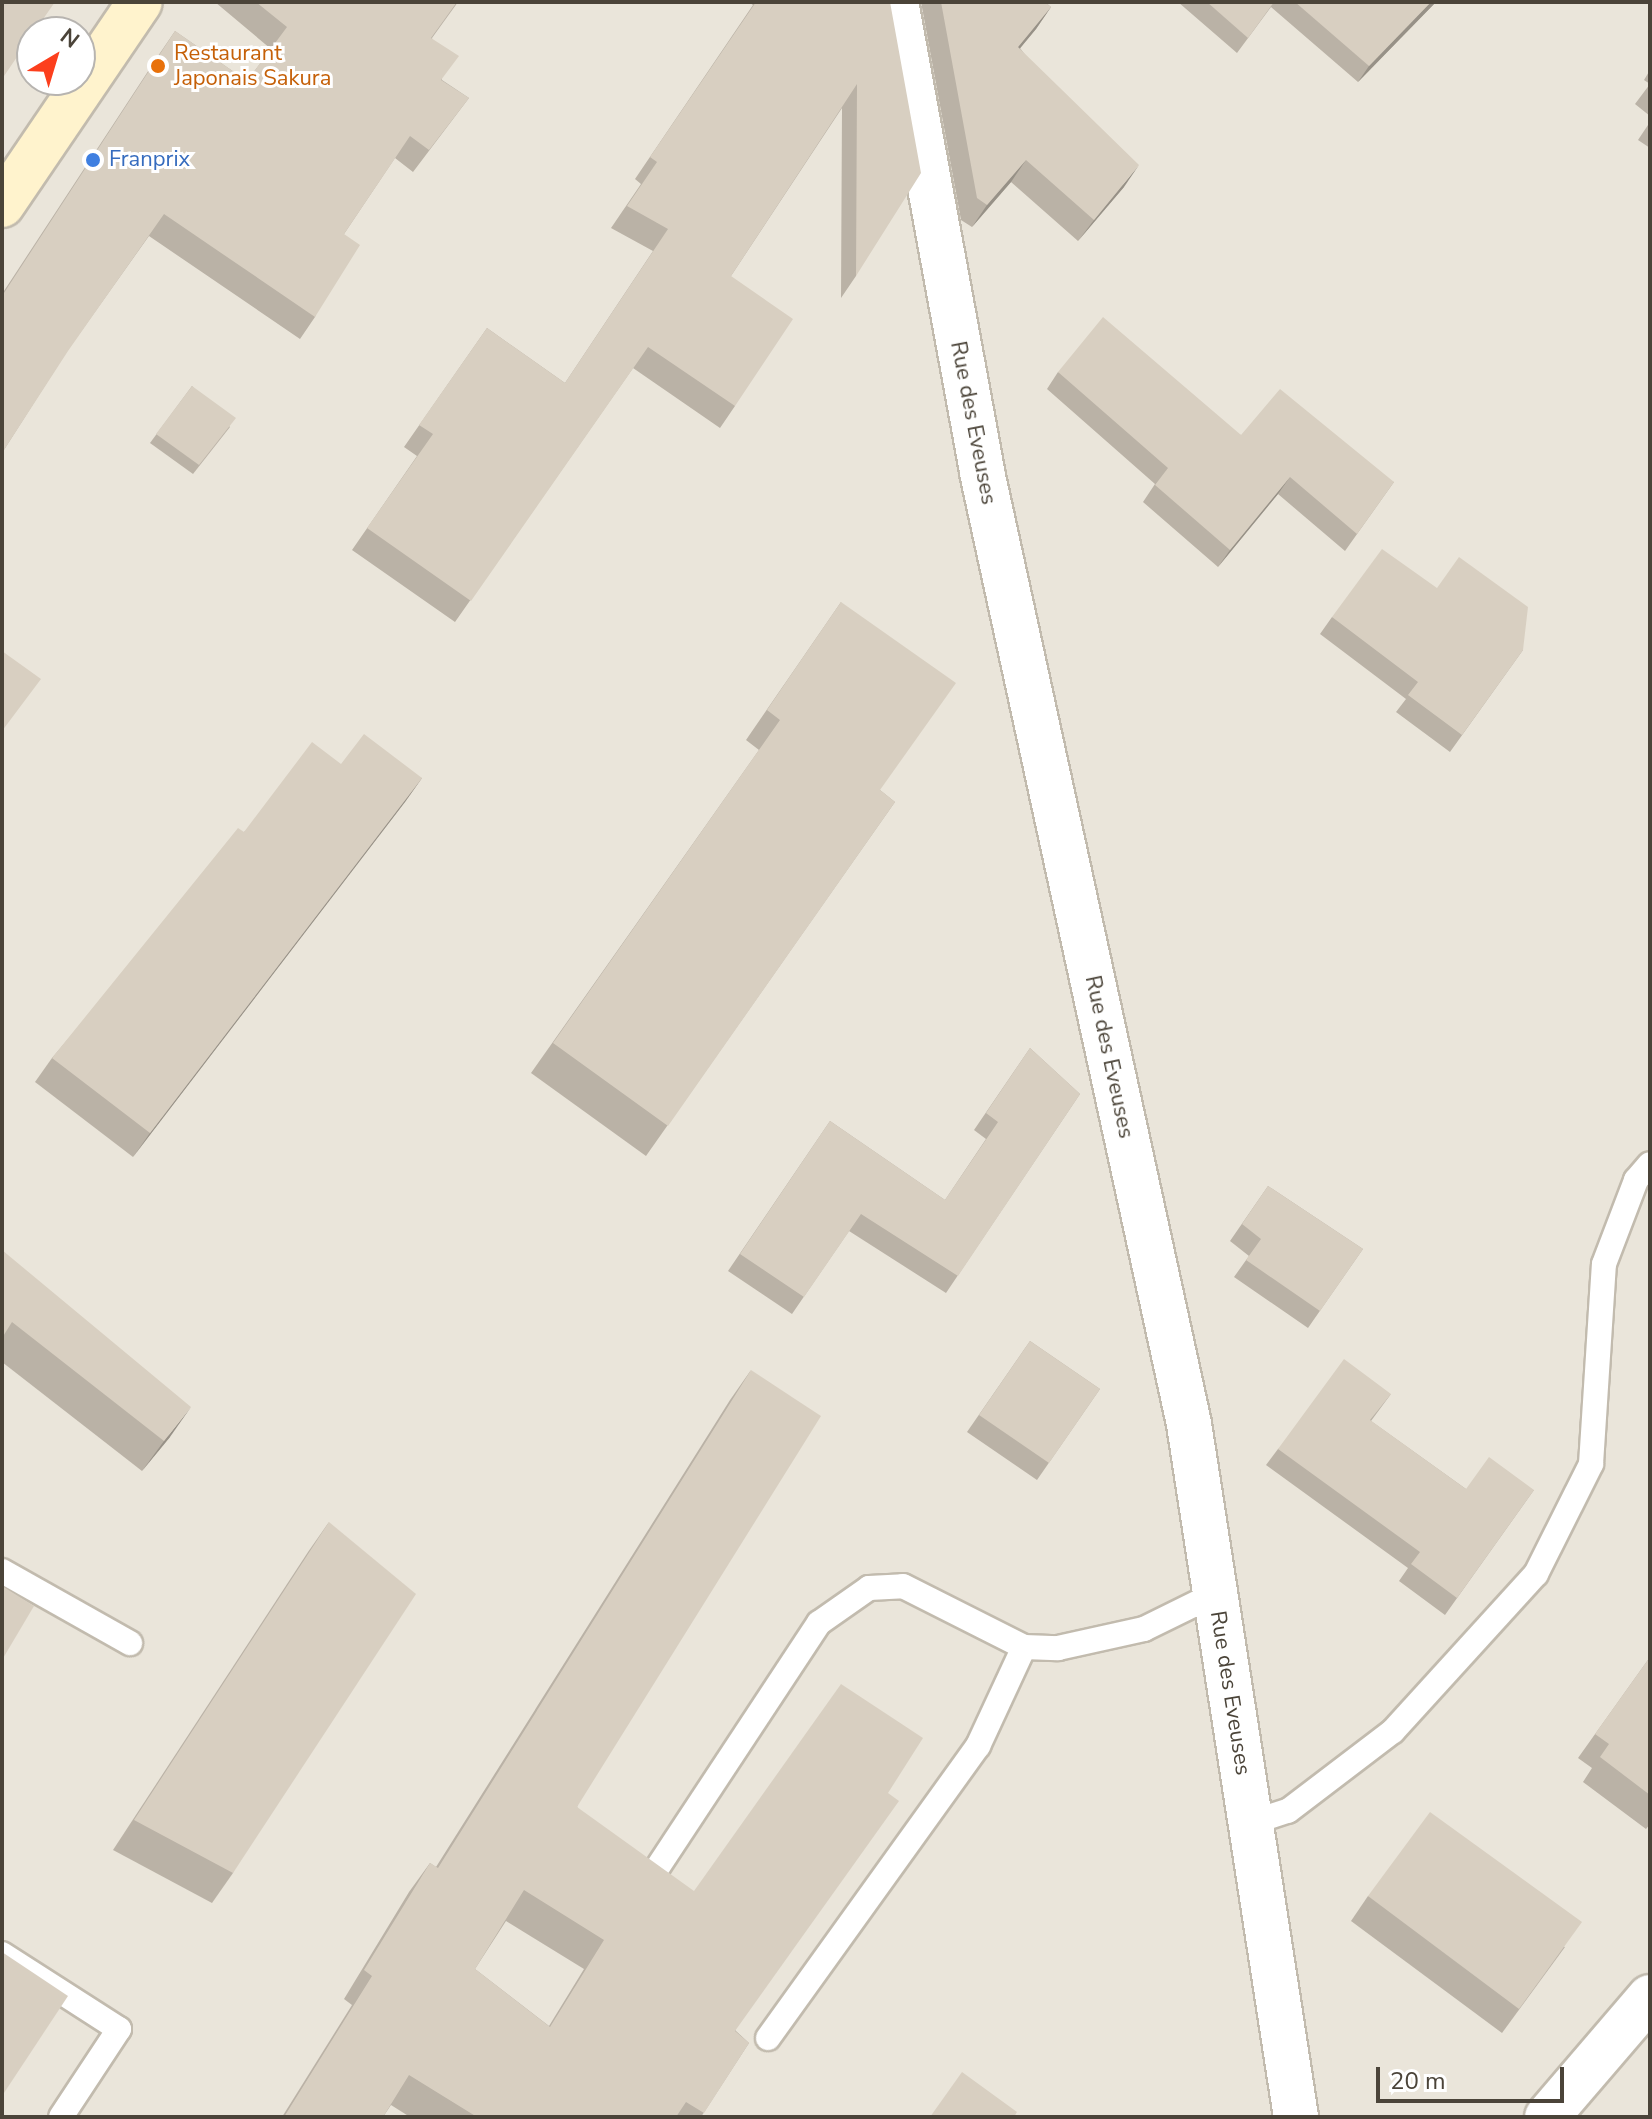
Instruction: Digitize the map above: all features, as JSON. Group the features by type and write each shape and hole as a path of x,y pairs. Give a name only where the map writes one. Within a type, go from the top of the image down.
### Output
{"main road":[{"path":"2,205 140,2"}],"street":[{"name":"Rue des Eveuses","path":"896,2 982,472 1189,1424 1296,2117"},
{"path":"1547,2117 1650,1997"}],"lane":[{"path":"1250,1823 1288,1811 1393,1731 1536,1574 1591,1464 1604,1264 1636,1180 1650,1164"},
{"path":"2,1571 130,1643"},
{"path":"652,1876 819,1623 869,1588 903,1586 1024,1647 1058,1648 1144,1629 1215,1594"},
{"path":"768,2038 978,1746 1024,1647"},
{"path":"2,1954 119,2029 61,2117"}],"shaded area":[{"path":"2,2 1650,2 1650,2117 2,2117"}],"building":[{"path":"2,2 55,2 45,16 16,16 16,58 2,79"},
{"path":"256,2 457,2 431,38 459,56 441,80 469,98 429,150 410,136 344,234 360,245 315,317 164,214 68,351 2,453 2,296 175,31 247,81 287,27"},
{"path":"756,2 890,2 921,173 856,276 857,84 731,276 793,319 735,406 648,347 471,601 367,528 433,434 419,425 487,328 565,383 668,229 627,206 657,162 650,157"},
{"path":"941,2 1045,2 1051,7 1018,47 1139,165 1094,220 1026,160 987,205 977,198"},
{"path":"1207,2 1274,2 1248,38"},
{"path":"1295,2 1431,2 1369,66"},
{"path":"1103,317 1241,435 1280,389 1394,482 1357,534 1290,477 1230,550 1155,485 1168,468 1058,372"},
{"path":"192,386 236,418 199,465 156,434"},
{"path":"1382,549 1437,588 1459,557 1528,607 1523,650 1462,735 1408,695 1418,682 1332,617"},
{"path":"841,602 956,683 880,790 895,802 668,1126 553,1043 780,720 767,710"},
{"path":"2,651 41,679 2,731"},
{"path":"364,734 422,778 150,1133 52,1058 238,828 244,832 312,742 341,764"},
{"path":"1030,1048 1080,1094 958,1276 861,1214 804,1297 740,1254 830,1121 945,1200 998,1122 986,1113"},
{"path":"1268,1186 1363,1249 1320,1311 1246,1260 1261,1239 1242,1224"},
{"path":"2,1250 191,1407 164,1441 12,1322 2,1338"},
{"path":"1030,1341 1100,1389 1049,1463 979,1415"},
{"path":"1344,1359 1391,1394 1370,1420 1466,1489 1489,1457 1534,1490 1457,1598 1411,1564 1420,1552 1278,1449"},
{"path":"751,1370 821,1416 577,1807 694,1891 841,1684 923,1738 888,1793 899,1801 735,2031 749,2043 704,2113 686,2102 676,2117 477,2117 409,2075 383,2117 284,2117 372,1976 364,1970 430,1863 438,1868","holes":["524,1890 604,1940 550,2027 475,1969"]},
{"path":"329,1522 416,1594 233,1873 134,1820"},
{"path":"2,1586 34,1606 2,1660"},
{"path":"1650,1657 1650,1795 1600,1757 1609,1744 1595,1734"},
{"path":"1430,1812 1582,1922 1519,2009 1368,1896"},
{"path":"2,1952 68,1996 2,2096"},
{"path":"962,2072 1017,2112 1014,2117 930,2117"}],"place":[{"name":"Restaurant Japonais Sakura","path":"158,66"},
{"name":"Franprix","path":"93,160"}]}
